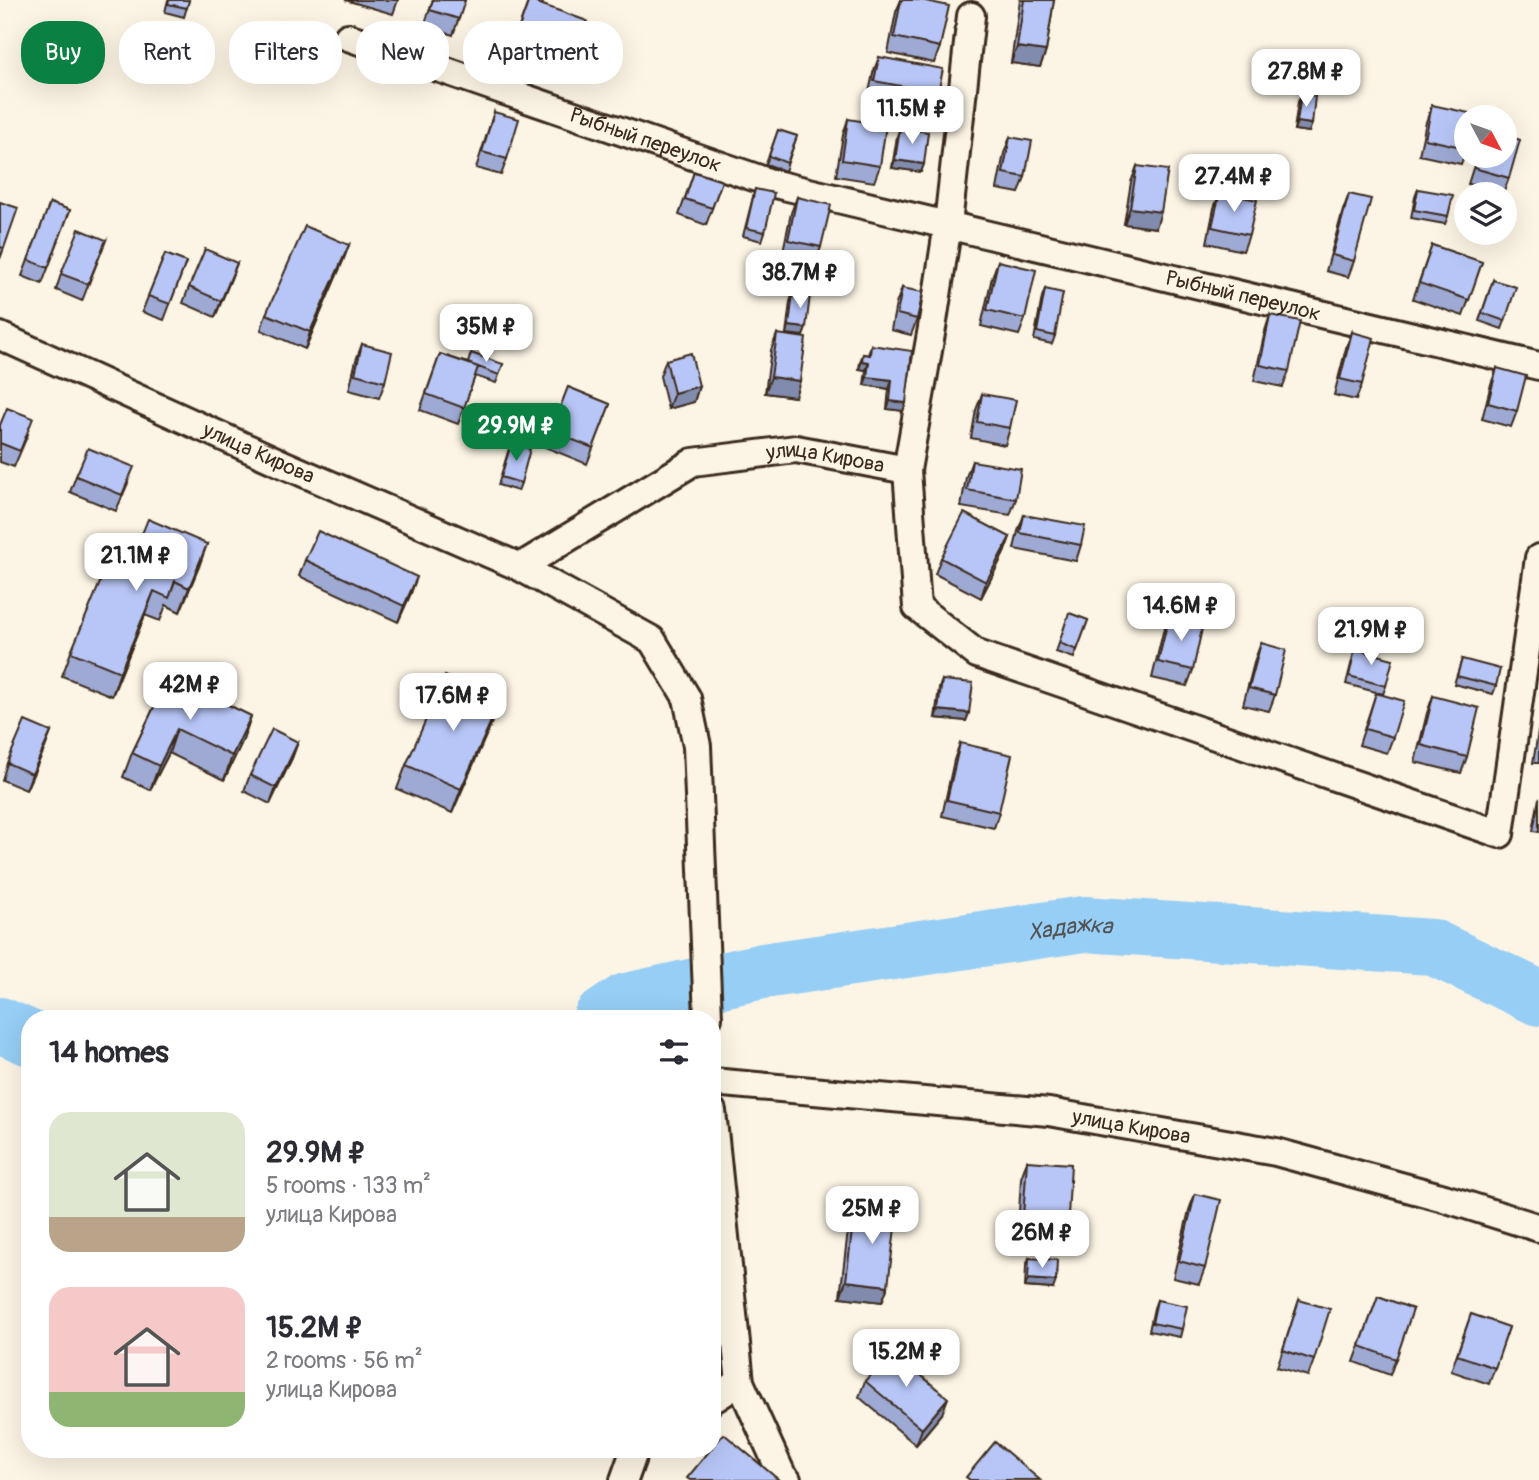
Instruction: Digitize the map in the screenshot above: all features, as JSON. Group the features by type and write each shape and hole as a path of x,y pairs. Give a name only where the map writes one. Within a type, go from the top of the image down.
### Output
{"street":[{"path":"971,16 948,224 907,470 918,607 977,654 1500,834 1539,558"},
{"name":"Рыбный переулок","path":"348,37 771,183 1539,366"},
{"name":"улица Кирова","path":"0,336 285,465 520,567 652,640 687,698 697,746 708,1010"},
{"name":"улица Кирова","path":"520,567 693,462 796,449 907,470"},
{"name":"улица Кирова","path":"721,1083 1049,1112 1263,1149 1444,1198 1539,1228"},
{"path":"721,1198 740,1382 783,1477 787,1480"},
{"path":"721,1394 740,1382"},
{"path":"624,1480 631,1458"}],"building":[{"path":"169,0 189,0 187,8 168,4"},
{"path":"433,0 465,0 459,19 430,10"},
{"path":"529,0 587,21 521,21"},
{"path":"901,0 921,0 949,6 940,47 894,37"},
{"path":"1024,0 1054,0 1046,51 1017,47"},
{"path":"879,57 943,69 938,93 874,81"},
{"path":"1301,94 1315,96 1312,124 1297,122"},
{"path":"1432,105 1454,110 1454,145 1425,139"},
{"path":"494,112 519,119 507,159 482,152"},
{"path":"848,119 886,125 880,166 842,160"},
{"path":"900,128 928,132 924,164 895,160"},
{"path":"778,130 797,136 787,163 769,156"},
{"path":"1010,137 1032,141 1025,177 1003,173"},
{"path":"1137,166 1168,170 1161,212 1130,208"},
{"path":"1474,168 1512,168 1509,178"},
{"path":"694,172 722,181 712,208 685,199"},
{"path":"755,189 774,193 765,232 746,228"},
{"path":"1418,189 1453,195 1448,216 1414,210"},
{"path":"1220,192 1257,200 1249,235 1212,227"},
{"path":"1349,194 1371,199 1354,261 1332,255"},
{"path":"797,197 831,205 821,247 788,240"},
{"path":"0,202 18,208 4,248 0,247"},
{"path":"50,203 70,210 48,268 28,260"},
{"path":"305,226 349,245 310,332 266,314"},
{"path":"79,229 106,240 88,284 61,274"},
{"path":"1432,245 1482,262 1469,300 1419,283"},
{"path":"205,249 237,263 221,301 189,287"},
{"path":"165,254 186,262 170,304 148,296"},
{"path":"998,261 1036,270 1025,319 987,310"},
{"path":"1493,280 1516,287 1505,321 1482,313"},
{"path":"902,288 923,292 917,319 897,314"},
{"path":"1045,289 1063,293 1055,336 1037,332"},
{"path":"793,293 810,295 806,328 789,326"},
{"path":"1270,315 1300,321 1289,371 1260,365"},
{"path":"1352,332 1374,338 1362,384 1340,379"},
{"path":"777,334 806,338 800,381 771,377"},
{"path":"362,344 392,352 385,382 355,374"},
{"path":"871,345 912,351 906,403 890,401 892,380 867,377 869,362 862,361 863,354 870,355"},
{"path":"471,353 503,364 499,375 468,363"},
{"path":"691,353 699,386 674,393 666,360"},
{"path":"440,354 478,367 464,408 426,394"},
{"path":"1497,368 1526,376 1517,411 1488,403"},
{"path":"568,387 610,404 593,448 551,431"},
{"path":"982,394 1016,400 1010,428 977,422"},
{"path":"7,408 33,418 20,451 0,443 0,425"},
{"path":"511,444 530,449 521,483 501,477"},
{"path":"88,448 134,467 122,495 76,476"},
{"path":"972,461 1021,469 1016,499 967,490"},
{"path":"964,513 1010,537 986,582 941,558"},
{"path":"1024,515 1085,526 1081,545 1020,533"},
{"path":"148,519 207,544 189,588 175,581 169,598 154,591 120,672 71,652 106,568 125,576"},
{"path":"318,531 417,577 404,606 305,560"},
{"path":"1069,613 1088,620 1077,650 1059,643"},
{"path":"1169,616 1203,624 1193,670 1158,662"},
{"path":"1261,643 1286,650 1275,695 1249,688"},
{"path":"1355,649 1393,659 1386,686 1349,676"},
{"path":"1462,659 1500,669 1496,686 1457,676"},
{"path":"169,676 251,716 232,756 177,729 159,766 132,753"},
{"path":"445,676 500,701 461,789 406,765"},
{"path":"942,680 973,683 969,713 938,710"},
{"path":"1376,693 1404,701 1393,737 1365,729"},
{"path":"1433,696 1479,708 1467,757 1421,745"},
{"path":"25,721 51,732 32,774 7,763"},
{"path":"272,729 298,742 276,788 250,775"},
{"path":"960,743 1012,755 999,812 947,800"},
{"path":"1027,1161 1071,1164 1067,1234 1022,1231"},
{"path":"1195,1194 1221,1200 1205,1268 1179,1261"},
{"path":"855,1206 897,1211 888,1286 846,1281"},
{"path":"1029,1258 1057,1260 1056,1281 1028,1279"},
{"path":"1378,1296 1413,1309 1396,1359 1360,1346"},
{"path":"1157,1300 1187,1306 1182,1329 1152,1323"},
{"path":"1299,1300 1330,1309 1314,1360 1283,1350"},
{"path":"1471,1314 1509,1327 1495,1368 1457,1355"},
{"path":"891,1350 948,1398 922,1429 865,1381"},
{"path":"724,1434 779,1480 687,1478 704,1458 721,1458 721,1437"},
{"path":"995,1442 1040,1480 970,1480 966,1477"}],"waterway":[{"name":"Хадажка","path":"613,1010 626,1001 763,971 1084,924 1432,947 1539,998"},
{"name":"Хадажка","path":"0,1025 21,1034"}]}
